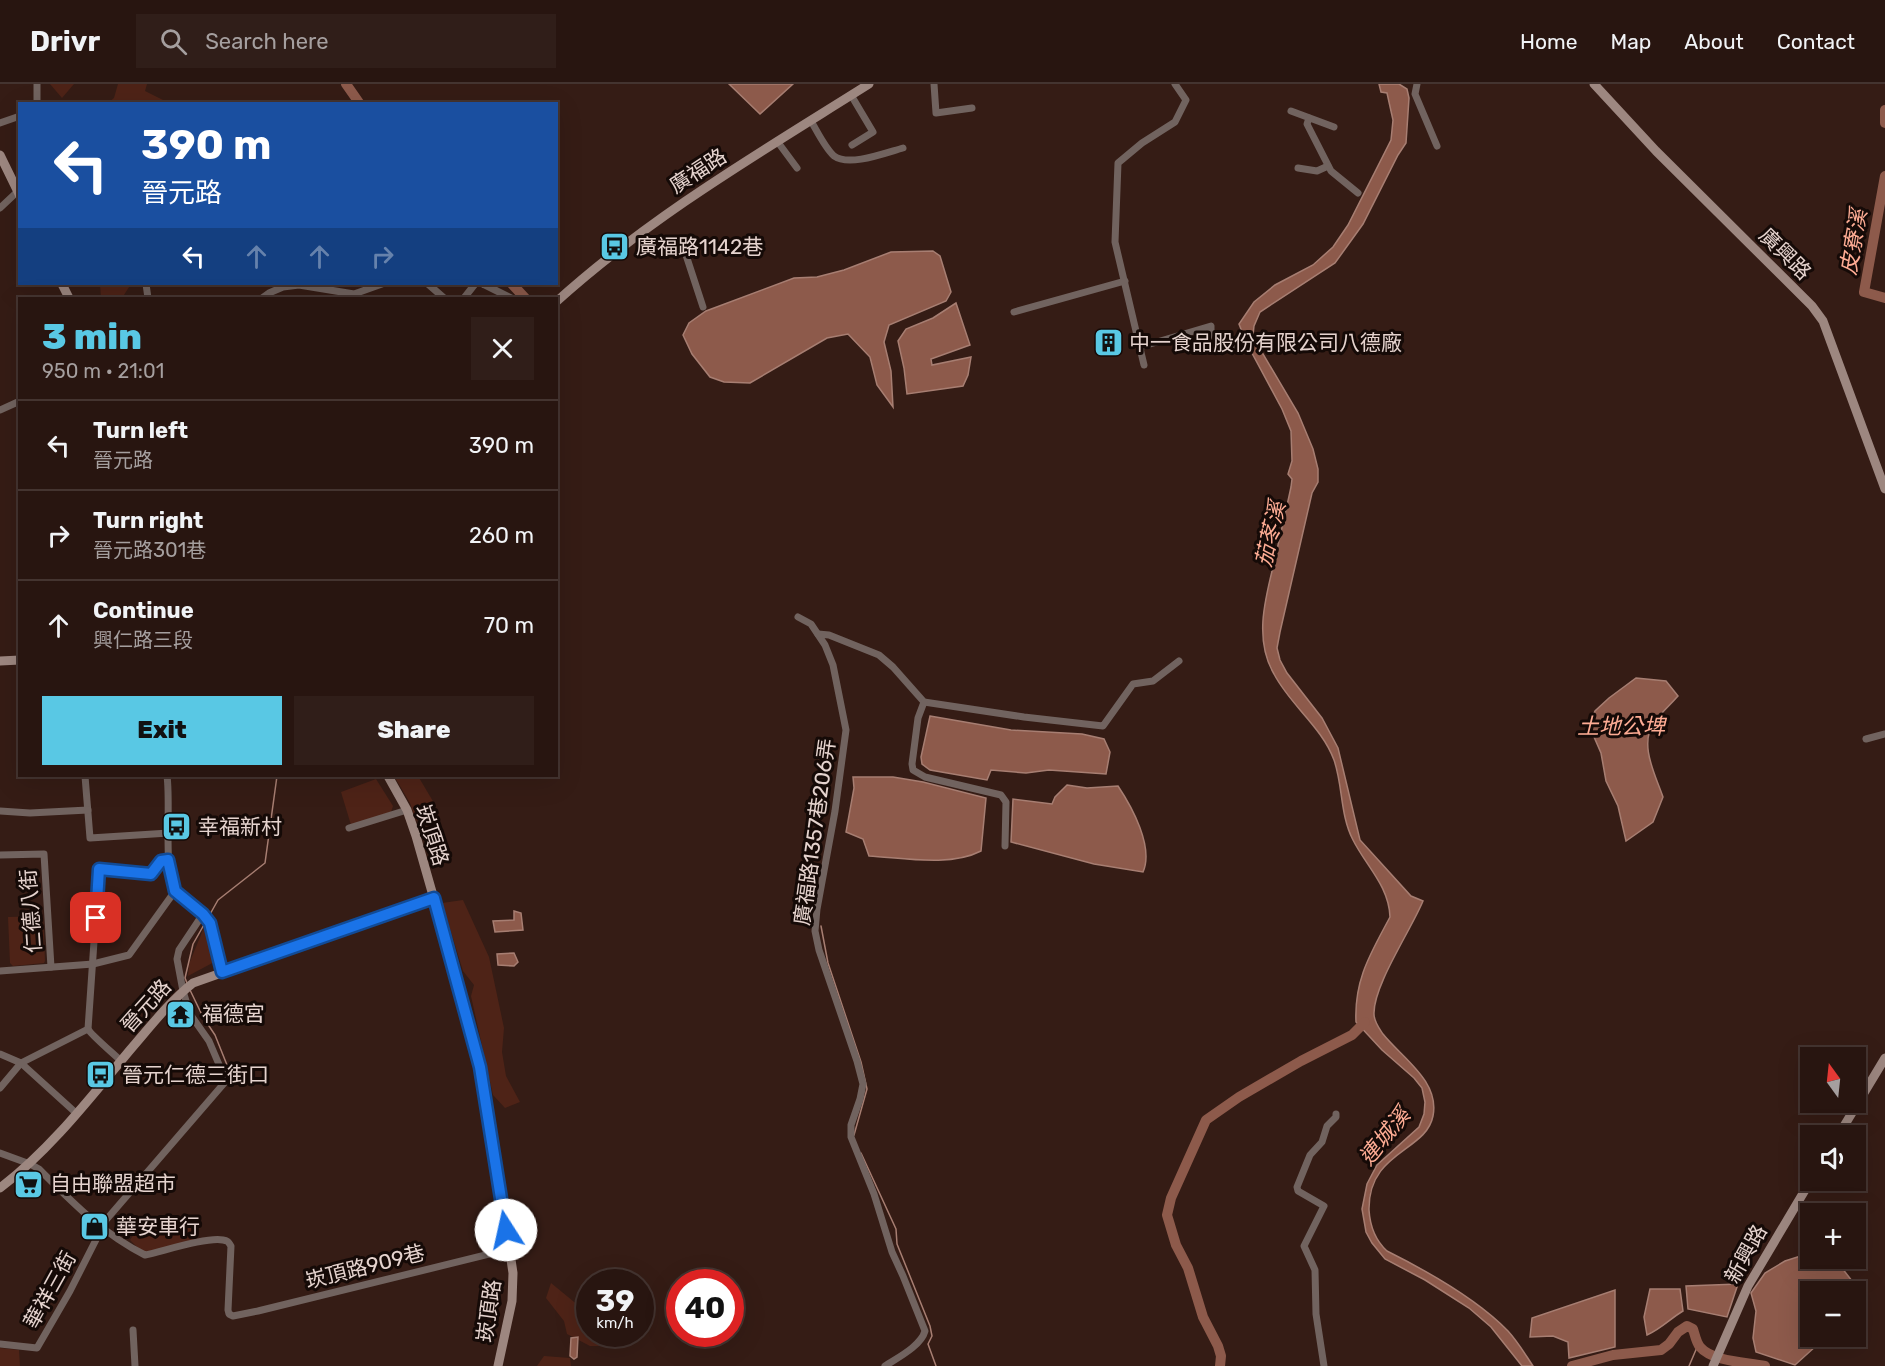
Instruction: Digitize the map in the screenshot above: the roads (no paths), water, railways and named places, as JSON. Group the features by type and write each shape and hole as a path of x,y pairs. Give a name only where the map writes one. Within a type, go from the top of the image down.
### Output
{"street":[{"path":"37,84 38,102"},
{"path":"934,84 936,113 972,108"},
{"path":"1144,365 1115,242 1118,163 1175,122 1186,100 1175,84"},
{"path":"1417,84 1415,94 1437,146"},
{"name":"廣興路","path":"1594,84 1656,151 1812,306 1823,321 1885,489"},
{"name":"廣福路","path":"558,300 624,245 668,212 862,86"},
{"path":"851,95 873,132 852,145"},
{"path":"1291,111 1334,127"},
{"path":"0,123 18,117"},
{"path":"1309,118 1307,124 1331,171 1358,193"},
{"path":"811,120 832,155 843,161 866,158 903,148"},
{"path":"777,141 797,168"},
{"path":"0,155 18,192"},
{"path":"1298,168 1317,171 1328,166"},
{"path":"0,208 18,195"},
{"path":"685,252 703,307"},
{"path":"1014,312 1125,282"},
{"path":"263,297 269,292 283,287 299,285 354,294 379,285"},
{"path":"429,285 443,297"},
{"path":"465,297 475,285"},
{"path":"485,285 509,297"},
{"path":"1140,347 1210,326 1211,331 1206,343 1209,347 1235,346"},
{"path":"0,410 18,402"},
{"name":"廣福路1357巷206弄","path":"798,617 811,624 825,645 833,665 846,730 815,931 819,950 863,1084 851,1125 851,1137 887,1232 892,1252 924,1331 923,1337 885,1366"},
{"path":"818,634 829,635 879,655 893,667 924,702 1103,726 1133,684 1153,681 1179,661"},
{"path":"0,661 18,660"},
{"path":"924,702 918,718 913,770 925,777 1001,795 1006,802 1005,846"},
{"path":"1866,739 1885,734"},
{"path":"85,777 90,838 169,833"},
{"path":"167,777 168,860 175,891 203,914 210,923 222,972"},
{"name":"崁頂路","path":"389,777 407,810 434,898 477,1053 487,1101 513,1273 512,1301 498,1366"},
{"path":"0,811 30,813 88,810"},
{"path":"349,828 407,810"},
{"name":"仁德八街","path":"0,855 44,854 51,967"},
{"path":"121,1061 102,1041 90,1034 88,1029 99,869 151,874 161,861 168,860"},
{"path":"0,971 93,964 129,955 175,891"},
{"name":"晉元路","path":"0,1188 30,1164 164,1010 193,983 434,898"},
{"path":"183,991 177,959 179,950 203,914"},
{"name":"華祥三街","path":"0,1344 37,1348 106,1221 226,1081 208,1041 190,1014 183,991"},
{"path":"0,1088 21,1063 88,1029"},
{"path":"0,1054 21,1063 76,1113"},
{"path":"1845,1125 1885,1058"},
{"path":"1324,1366 1316,1314 1315,1270 1304,1246 1324,1206 1298,1191 1297,1187 1310,1155 1322,1142 1326,1128 1336,1114"},
{"path":"0,1153 39,1169 78,1208 103,1227"},
{"name":"新興路","path":"1714,1365 1756,1271 1803,1191"},
{"name":"崁頂路909巷","path":"103,1227 123,1244 145,1255 201,1243 222,1240 228,1242 231,1246 229,1314 233,1316 510,1249"},
{"path":"133,1330 135,1366"}],"water":[{"path":"729,84 793,84 760,114"},
{"path":"1379,84 1399,84 1407,89 1409,98 1406,143 1363,224 1335,263 1260,312 1254,326 1253,335 1260,349 1298,413 1313,449 1318,469 1318,482 1312,493 1277,648 1287,673 1322,718 1338,748 1360,840 1411,896 1423,901 1386,974 1375,1002 1374,1014 1383,1034 1425,1081 1434,1103 1433,1116 1428,1128 1420,1138 1398,1154 1378,1175 1371,1190 1369,1210 1372,1227 1379,1242 1387,1251 1451,1286 1496,1319 1512,1335 1533,1366 1522,1366 1491,1327 1469,1308 1425,1280 1385,1259 1366,1232 1362,1209 1367,1184 1377,1165 1419,1127 1424,1114 1425,1102 1422,1088 1414,1078 1382,1050 1356,1022 1361,979 1370,955 1390,917 1389,906 1381,886 1358,850 1349,830 1337,770 1329,748 1314,726 1288,696 1274,674 1264,646 1265,602 1291,487 1292,479 1288,474 1292,461 1291,431 1239,324 1254,302 1275,285 1313,265 1333,247 1348,225 1391,140 1393,120 1387,93 1381,92"},
{"path":"933,251 940,256 951,292 946,301 889,325 884,342 891,371 893,407 877,385 870,357 848,334 827,338 750,383 724,382 710,377 692,354 683,335 689,323 706,311 794,278 817,277 844,270 891,252"},
{"path":"956,303 970,345 931,359 932,365 971,357 968,375 963,386 907,394 898,341 906,329 933,318"},
{"name":"土地公埤","path":"1636,678 1666,681 1678,696 1655,721 1648,739 1652,769 1663,797 1653,822 1626,841 1618,806 1606,781 1601,753 1591,730 1591,721 1595,711"},
{"path":"930,716 1011,730 1082,734 1104,739 1110,752 1106,774 1049,770 1026,773 991,770 987,780 930,770 922,764 921,757"},
{"path":"853,777 893,777 986,798 981,851 969,856 941,860 869,856 863,839 846,832 854,788"},
{"path":"1067,785 1087,788 1118,786 1135,816 1144,839 1146,862 1143,872 1094,864 1011,842 1013,799 1052,804 1055,797"},
{"path":"514,911 521,913 523,930 495,932 493,921 514,920"},
{"path":"514,953 518,962 514,966 498,965 497,954"},
{"path":"1800,1256 1800,1269 1843,1269 1852,1281 1800,1281 1800,1347 1815,1347 1795,1365 1756,1352 1753,1338 1756,1311 1751,1293 1765,1273 1785,1261"},
{"path":"1738,1284 1727,1317 1688,1309 1686,1286"},
{"path":"1650,1289 1680,1289 1683,1311 1647,1335 1644,1317"},
{"path":"1615,1290 1615,1347 1569,1358 1568,1342 1553,1336 1530,1337 1532,1318"},
{"path":"576,1337 578,1347 577,1357 574,1359 570,1356 571,1338"}],"waterway":[{"path":"346,84 359,102"},
{"name":"皮寮溪","path":"1885,110 1885,123"},
{"name":"皮寮溪","path":"1885,176 1864,292 1885,298"},
{"path":"513,285 524,297"},
{"path":"209,916 218,900 265,863 277,777"},
{"path":"187,983 185,978 193,944 205,923"},
{"path":"821,926 828,963 861,1062 867,1089 854,1135"},
{"path":"190,990 215,1035 229,1070"},
{"path":"1220,1366 1221,1356 1218,1346 1203,1317 1188,1268 1176,1245 1167,1215 1171,1198 1206,1120 1239,1097 1352,1035 1365,1022"},
{"path":"861,1153 896,1229 897,1244 930,1326 932,1336 928,1344 936,1366"},
{"path":"1572,1366 1613,1355 1661,1350 1687,1326 1693,1329 1700,1347 1713,1356 1765,1366"},
{"path":"1689,1366 1698,1345"}],"place":[{"name":"廣福路1142巷","path":"615,247"},
{"name":"中一食品股份有限公司八德廠","path":"1108,343"},
{"name":"幸福新村","path":"177,827"},
{"name":"福德宮","path":"181,1014"},
{"name":"晉元仁德三街口","path":"101,1075"},
{"name":"自由聯盟超市","path":"29,1184"},
{"name":"華安車行","path":"95,1227"}],"water label":[{"name":"茄苳溪","path":"1270,534"},
{"name":"連城溪","path":"1384,1136"}]}
